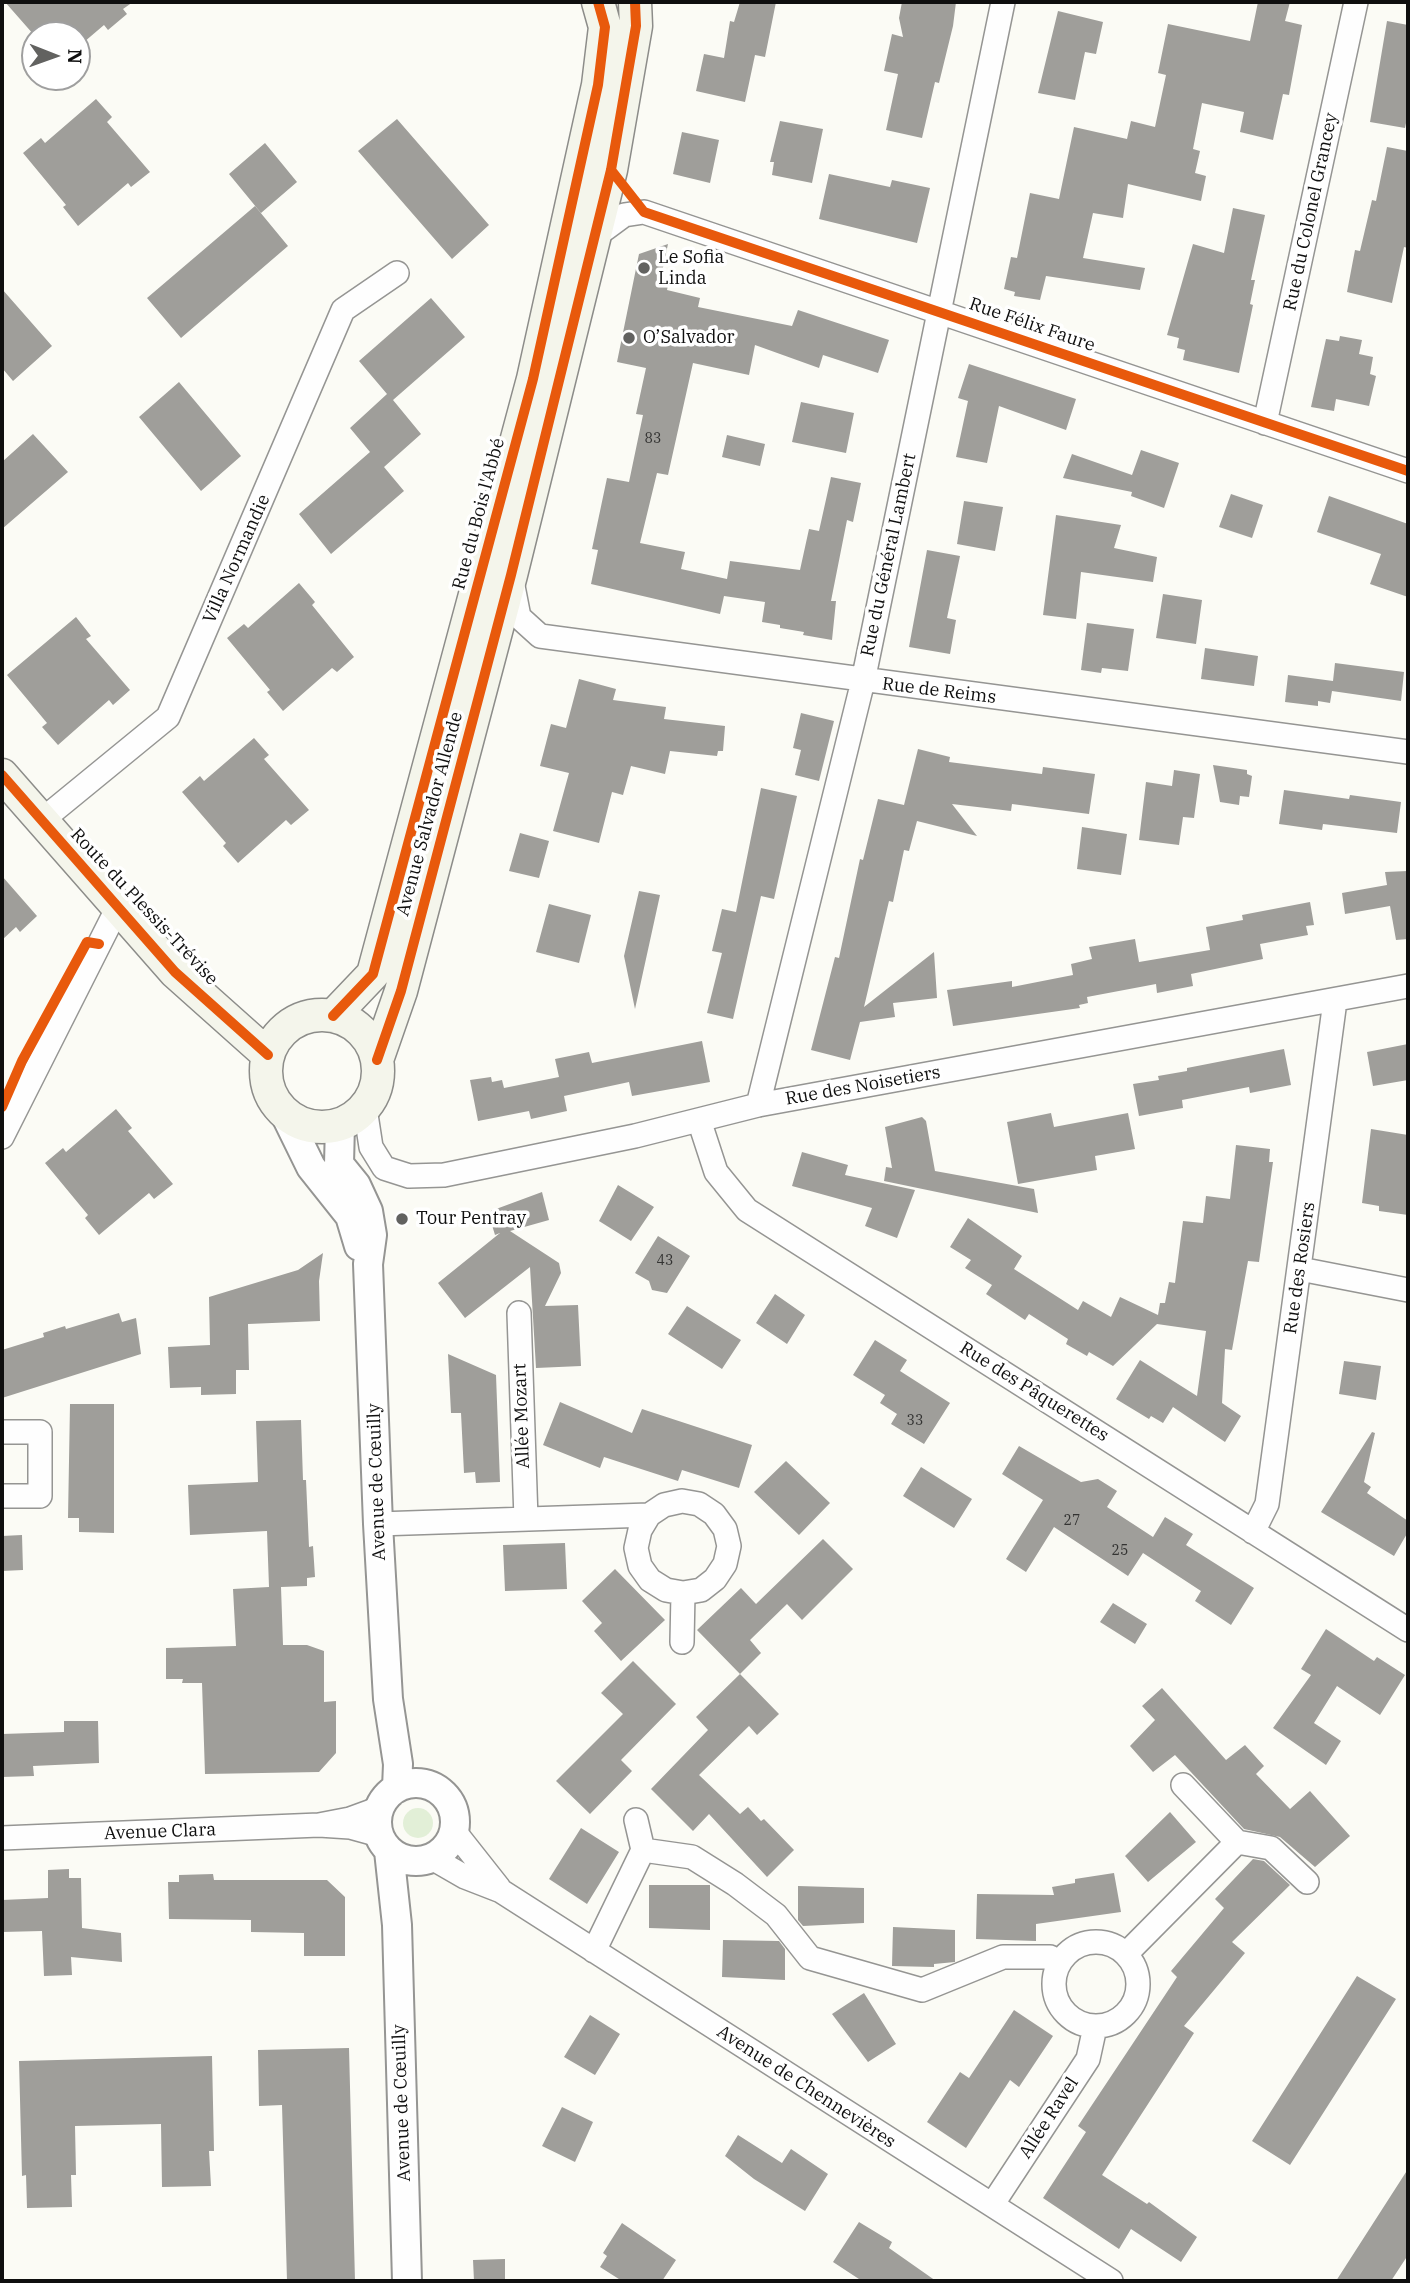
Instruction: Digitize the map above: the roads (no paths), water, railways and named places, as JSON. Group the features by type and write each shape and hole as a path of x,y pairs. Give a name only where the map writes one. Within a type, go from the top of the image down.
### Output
{"main road":[{"name":"Rue du Bois l'Abbé","path":"333,1016 373,974 533,379 598,85 605,27 598,2"},
{"name":"Avenue Salvador Allende","path":"377,1060 401,990 511,576 611,170 636,26 635,2"},
{"name":"Route du Plessis-Trévise","path":"2,775 175,972 268,1055"},
{"path":"317,1015 333,1016 362,1031 377,1060 376,1086 352,1116 321,1128 302,1124 285,1114 268,1087 266,1071 268,1055 275,1040 300,1019 317,1015"}],"street":[{"name":"Rue du Général Lambert","path":"758,1105 863,681 1003,2"},
{"name":"Rue du Colonel Grancey","path":"1265,423 1356,2"},
{"name":"Rue Félix Faure","path":"596,231 605,229 624,215 645,212 1408,471"},
{"name":"Villa Normandie","path":"41,821 168,717 343,310 397,273"},
{"name":"Rue de Reims","path":"511,576 519,617 540,636 1408,752"},
{"path":"2,1137 117,909"},
{"name":"Rue des Noisetiers","path":"352,1116 384,1168 409,1176 444,1175 758,1105 1408,986"},
{"name":"Rue des Rosiers","path":"1253,1532 1267,1504 1335,1001"},
{"name":"Avenue de Cœuilly","path":"285,1114 311,1167 350,1216 355,1239 368,1264"},
{"name":"Avenue de Cœuilly","path":"352,1116 339,1164 356,1185 369,1212 372,1235 368,1264 378,1524 388,1699 398,1764 386,1820 397,1925 407,2281"},
{"name":"Rue des Pâquerettes","path":"699,1120 716,1172 747,1210 1408,1630"},
{"path":"1300,1269 1408,1290"},
{"name":"Allée Mozart","path":"519,1313 526,1519"},
{"path":"2,1432 40,1432 40,1496 2,1496"},
{"path":"690,1502 714,1514 725,1528 729,1546 725,1564 715,1579 701,1590 683,1593 666,1590 650,1580 640,1566 636,1548 639,1530 649,1515 664,1505 690,1502"},
{"path":"378,1524 649,1515"},
{"path":"682,1642 683,1593"},
{"name":"Avenue de Cœuilly","path":"388,1699 416,1763 434,1788"},
{"path":"409,1784 434,1788 452,1806 454,1830 442,1852 427,1860 410,1861 386,1820 409,1784"},
{"path":"1183,1785 1237,1842 1271,1848 1307,1882"},
{"name":"Avenue Clara","path":"2,1838 318,1825 350,1819 386,1820"},
{"path":"594,1951 643,1850 636,1820"},
{"name":"Avenue de Chennevières","path":"454,1830 475,1861 502,1891"},
{"path":"1126,1954 1237,1842"},
{"path":"643,1850 692,1857 735,1884 776,1915 810,1958 922,1990 1003,1957 1050,1957 1060,1962"},
{"name":"Avenue de Cœuilly","path":"397,1925 403,1888 410,1871 427,1860"},
{"name":"Avenue de Chennevières","path":"427,1860 502,1891 1111,2281"},
{"path":"1097,1941 1113,1945 1126,1954 1136,1968 1138,1985 1135,2001 1118,2019 1095,2027 1079,2023 1065,2014 1056,2000 1053,1983 1060,1962 1080,1944 1097,1941"},
{"name":"Allée Ravel","path":"992,2205 1088,2059 1095,2027"}],"place":[{"name":"Le Sofia Linda","path":"644,268"},
{"name":"O’Salvador","path":"629,338"},
{"name":"Tour Pentray","path":"402,1219"}]}
